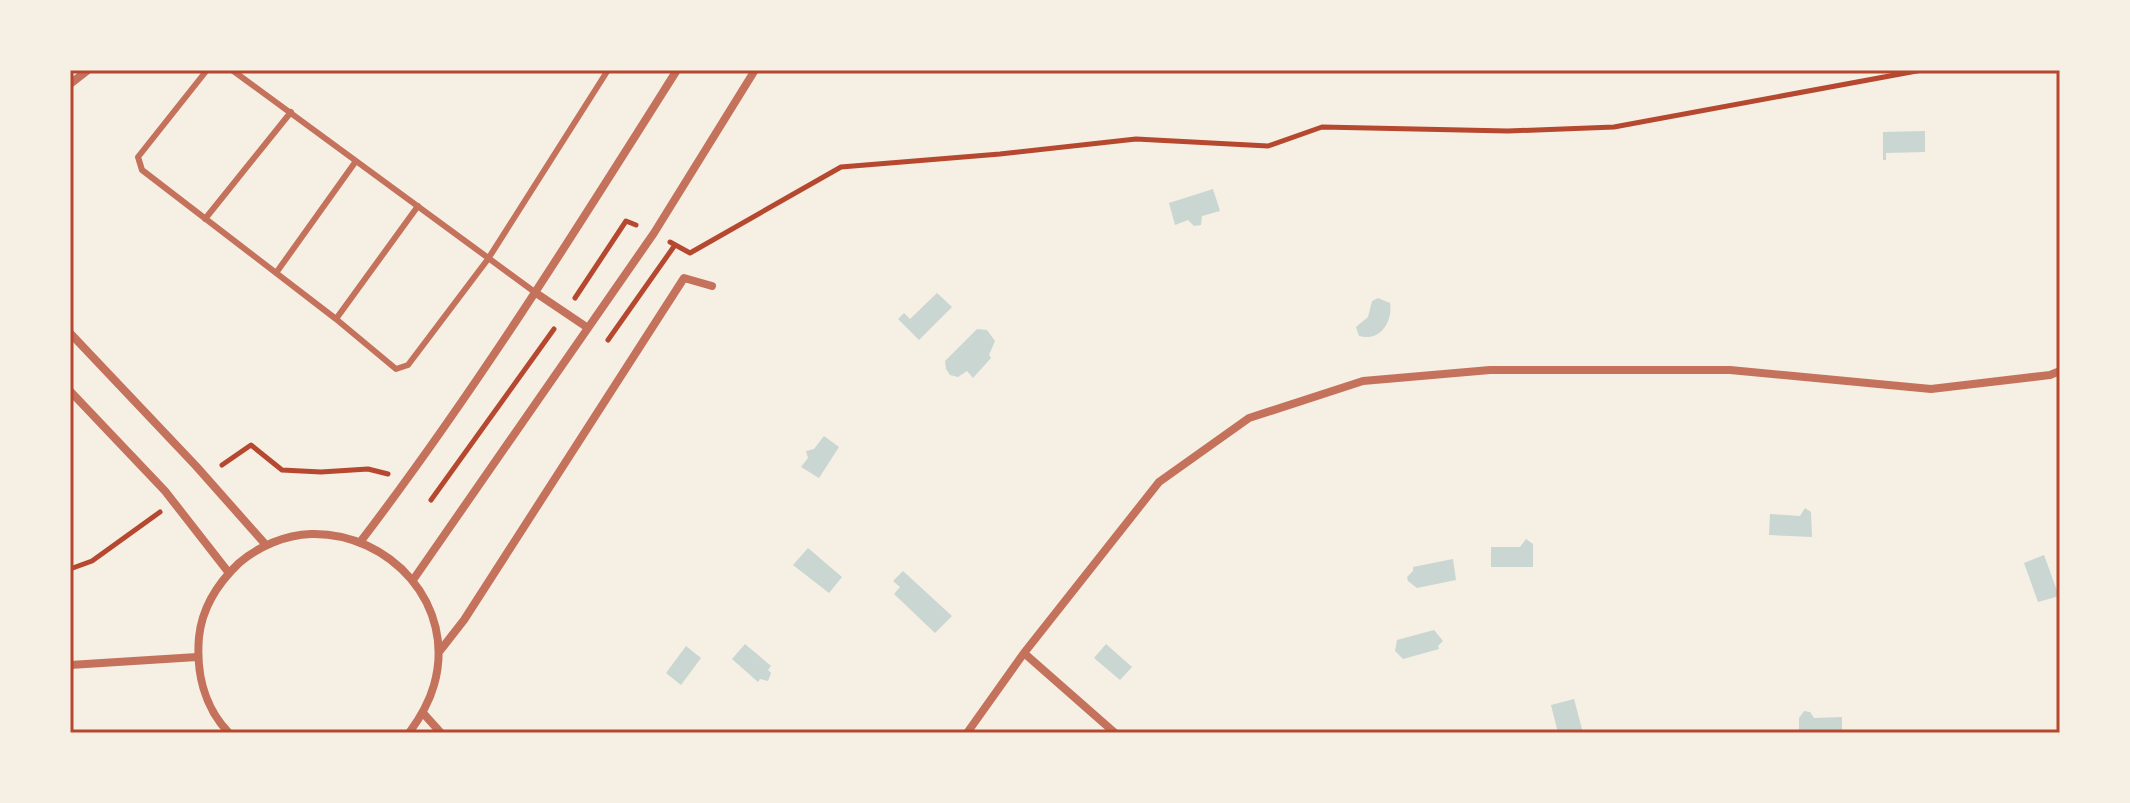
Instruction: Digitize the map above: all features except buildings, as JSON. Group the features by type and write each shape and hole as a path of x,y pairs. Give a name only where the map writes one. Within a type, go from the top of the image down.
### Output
{"street":[{"path":"70,84 88,70"},
{"path":"361,541 408,479 536,293 677,70"},
{"path":"413,580 654,233 755,70"},
{"path":"439,652 472,607 684,278 712,286"},
{"path":"536,293 588,328"},
{"path":"70,333 266,545"},
{"path":"967,733 1024,653 1159,482 1249,418 1363,381 1490,370 1730,370 1931,389 2050,375 2060,371"},
{"path":"70,391 165,491 229,573"},
{"path":"229,733 219,723 204,692 197,657 200,627 211,598 229,573 246,557 266,545 297,535 330,534 361,541 390,557 413,580 431,614 439,652 435,684 423,713 409,733"},
{"path":"1024,653 1115,733"},
{"path":"70,665 197,657"},
{"path":"423,713 441,733"}],"lane":[{"path":"207,70 138,157 142,170 396,369 408,365 488,259 608,70"},
{"path":"232,70 536,293"},
{"path":"205,219 291,112"},
{"path":"276,273 356,161"},
{"path":"336,319 418,206"}],"path":[{"path":"431,500 565,313 626,221 690,253 841,167 1136,139 1268,146 1322,127 1508,131 1614,127 1922,70"}],"shaded area":[{"path":"1925,131 1925,152 1886,153 1886,160 1883,160 1883,132"},
{"path":"1213,189 1220,211 1202,216 1201,225 1194,226 1188,220 1175,225 1169,203"},
{"path":"937,293 952,307 919,340 898,319 904,313 910,319"},
{"path":"1378,298 1390,303 1384,329 1373,336 1359,336 1356,327 1368,317 1372,301"},
{"path":"977,329 987,330 995,341 989,355 991,358 973,378 967,371 958,377 950,375 945,361"},
{"path":"824,436 839,447 819,478 801,467 808,458 806,451 814,449"},
{"path":"1805,508 1811,512 1812,537 1769,535 1770,514 1800,516"},
{"path":"1526,539 1533,544 1533,567 1491,567 1491,547 1520,547"},
{"path":"808,548 842,577 829,593 793,565"},
{"path":"2044,555 2059,596 2038,602 2024,563"},
{"path":"1453,559 1456,580 1417,588 1408,581 1413,567"},
{"path":"903,571 952,616 935,633 894,594 900,587 893,581"},
{"path":"1434,630 1443,641 1439,649 1403,659 1395,651 1397,640"},
{"path":"745,644 771,666 768,681 760,679 758,682 732,659"},
{"path":"1106,644 1132,667 1120,680 1094,658"},
{"path":"686,646 701,658 681,685 666,673"},
{"path":"1574,699 1583,733 1558,733 1551,705"},
{"path":"1804,711 1810,712 1814,718 1842,717 1842,733 1799,733 1799,718"}]}
